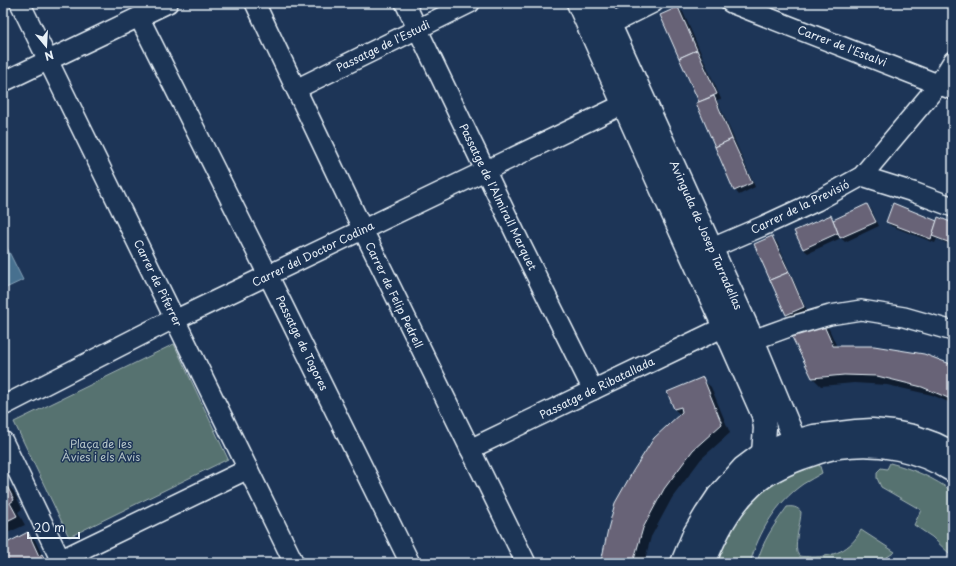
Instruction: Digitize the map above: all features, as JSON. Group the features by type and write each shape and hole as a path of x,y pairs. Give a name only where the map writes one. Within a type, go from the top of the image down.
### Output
{"main road":[{"name":"Avinguda de Josep Tarradellas","path":"578,3 601,29 712,248 795,440"},
{"name":"Avinguda de Josep Tarradellas","path":"600,3 601,29 624,104 762,415 764,428 763,453"},
{"path":"682,563 694,534 706,514 718,496 743,468 763,453 795,440 838,432 872,430 913,436 935,444 953,453"},
{"path":"704,563 723,522 734,506 753,485 780,466 788,457 795,440"},
{"path":"780,466 833,448 870,445 890,447 911,452 930,459 953,471"}],"street":[{"name":"Carrer de Piferrer","path":"20,3 294,563"},
{"path":"3,82 168,3"},
{"name":"Carrer de Felip Pedrell","path":"255,3 363,230 526,563"},
{"name":"Passatge de l'Almirall Marquet","path":"405,3 520,243 593,390"},
{"name":"Passatge de l'Estudi","path":"296,89 470,3"},
{"path":"601,29 653,3"},
{"name":"Carrer de l'Estalvi","path":"731,3 946,87"},
{"name":"Passatge de Togores","path":"139,17 410,563"},
{"name":"Carrer de la Previsió","path":"694,262 702,254 712,248 817,201 862,176 898,133 946,87 953,61"},
{"name":"Carrer del Doctor Codina","path":"3,406 175,318 183,316 624,104"},
{"path":"862,176 913,192 953,207"},
{"path":"753,340 789,327 830,315 861,310 904,317 953,331"},
{"name":"Passatge de Ribatallada","path":"470,449 724,327"},
{"path":"3,441 61,561 248,469"}],"green space":[{"name":"Plaça de les Àvies i els Avis","path":"174,344 228,459 69,537 14,422"},
{"path":"818,460 822,473 803,484 793,492 777,509 758,540 750,563 718,563 733,527 759,495 779,479"},
{"path":"890,463 923,474 953,492 953,557 932,537 914,525 921,510 881,487 877,478 877,472 881,468 887,469"},
{"path":"787,507 795,507 801,512 796,547 799,556 820,557 834,554 852,543 861,530 895,552 878,563 757,563 765,541"}],"water":[{"path":"6,246 23,280 6,288 3,281 3,247"}],"building":[{"path":"678,7 697,50 679,58 660,15"},
{"path":"697,50 717,94 699,102 679,58"},
{"path":"714,96 732,139 715,147 696,103"},
{"path":"732,139 752,183 734,191 715,147"},
{"path":"893,203 937,221 931,239 886,222"},
{"path":"867,204 876,222 840,238 833,220"},
{"path":"831,215 838,233 803,249 794,231"},
{"path":"938,217 953,223 953,244 932,236"},
{"path":"772,236 789,272 770,280 754,244"},
{"path":"789,272 804,307 786,315 770,280"},
{"path":"821,319 833,346 874,346 924,354 953,365 953,400 922,387 877,376 844,375 812,378 790,333"},
{"path":"703,377 722,424 693,450 664,489 643,528 633,563 595,563 601,562 615,503 633,471 654,438 682,412 681,407 674,409 667,392"},
{"path":"5,482 14,500 10,503 17,516 3,523 3,483"},
{"path":"28,532 39,556 42,554 47,563 3,563 3,545"}]}
